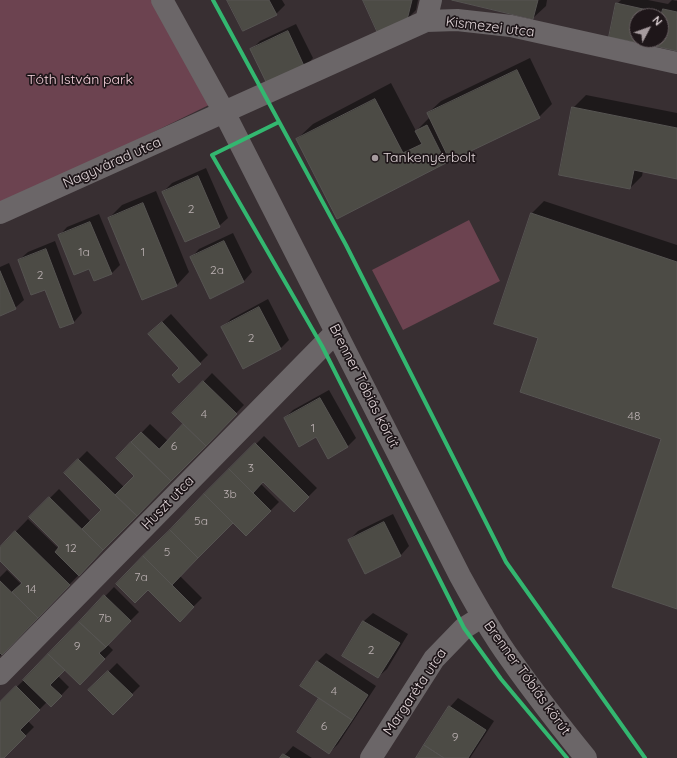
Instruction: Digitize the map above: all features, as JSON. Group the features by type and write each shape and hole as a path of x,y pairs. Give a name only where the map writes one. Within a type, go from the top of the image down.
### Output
{"street":[{"name":"Brenner Tóbiás körút","path":"162,0 224,112 460,576 510,659 550,714 586,758"},
{"path":"426,21 432,0"},
{"name":"Kismezei utca","path":"224,112 426,21 456,20 511,26 677,63"},
{"name":"Nagyvárad utca","path":"0,213 224,112"},
{"name":"Huszt utca","path":"0,674 336,332"},
{"name":"Margaréta utca","path":"371,758 434,659 464,628 483,616"}],"green space":[{"name":"Tóth István park","path":"0,0 151,0 211,104 0,207"},
{"path":"469,220 500,281 403,330 372,270"}],"building":[{"path":"227,0 269,0 277,15 243,31"},
{"path":"363,0 412,0 407,20 378,33"},
{"path":"452,0 538,0 533,19"},
{"path":"616,3 638,8 629,8 629,41 609,37"},
{"path":"669,10 677,12 677,51 664,48 669,48"},
{"path":"288,31 305,68 268,86 250,49"},
{"path":"517,70 540,118 450,161 427,113"},
{"name":"Tankenyérbolt","path":"375,99 403,153 422,144 415,131 427,125 446,163 337,219 296,139"},
{"path":"572,107 677,128 677,179 634,170 630,189 559,175"},
{"path":"198,176 220,227 185,242 162,192"},
{"path":"143,203 177,286 142,300 108,218"},
{"path":"531,213 677,262 677,609 612,587 661,439 520,392 538,338 494,324"},
{"path":"90,222 112,274 94,281 89,269 74,275 58,235"},
{"path":"224,241 244,282 210,299 190,257"},
{"path":"46,249 74,323 60,328 45,290 31,295 18,260"},
{"path":"0,271 16,309 0,316"},
{"path":"259,307 281,349 243,369 221,327"},
{"path":"162,322 201,364 179,383 172,375 179,368 148,334"},
{"path":"203,381 237,414 206,446 172,413"},
{"path":"320,398 348,447 328,459 316,437 299,447 284,418"},
{"path":"183,424 206,446 171,481 131,442 141,432 159,449"},
{"path":"131,442 171,481 137,516 115,495 134,476 116,458"},
{"path":"255,443 309,497 294,512 263,482 253,493 229,469"},
{"path":"78,459 137,516 103,550 82,529 101,510 64,473"},
{"path":"229,469 271,511 246,536 204,494"},
{"path":"204,494 233,523 198,558 170,530"},
{"path":"49,497 103,550 79,576 55,552 59,547 29,517"},
{"path":"384,522 401,556 365,574 348,540"},
{"path":"170,530 198,558 172,585 143,556"},
{"path":"15,531 70,585 38,618 12,592 22,583 0,561 0,547"},
{"path":"143,556 194,607 180,622 148,590 135,603 116,584"},
{"path":"0,581 38,618 2,655 0,653"},
{"path":"104,595 131,621 106,647 79,622"},
{"path":"363,621 400,643 378,678 342,656"},
{"path":"79,622 106,647 99,653 105,659 80,685 48,654"},
{"path":"48,654 65,670 50,685 62,696 51,707 23,680"},
{"path":"317,661 368,695 352,720 300,686"},
{"path":"108,671 133,695 113,715 88,690"},
{"path":"16,686 40,710 20,730 26,736 4,758 0,758 0,702"},
{"path":"319,698 352,720 329,754 297,732"},
{"path":"449,706 486,730 468,758 444,758 424,745"},
{"path":"424,745 444,758 416,758"},
{"path":"283,754 290,758 280,758"}],"cycle path":[{"path":"213,0 346,245 506,562 645,758"},
{"path":"279,122 212,155 322,346 464,628 501,679 567,758"}],"place":[{"name":"Tankenyérbolt","path":"375,158"}]}
